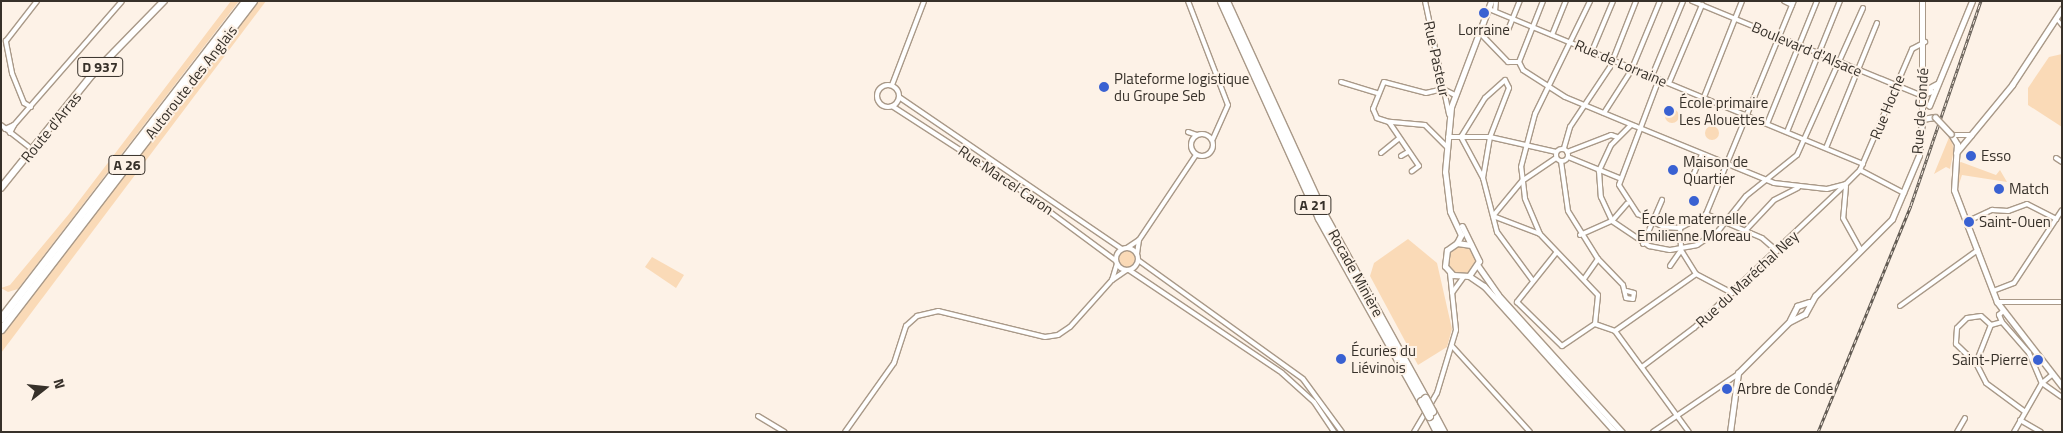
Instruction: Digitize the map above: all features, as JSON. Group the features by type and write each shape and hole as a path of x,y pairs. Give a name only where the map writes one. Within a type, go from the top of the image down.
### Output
{"highway":[{"name":"Autoroute des Anglais","path":"1,318 245,1"},
{"name":"Autoroute des Anglais","path":"1,329 253,1"},
{"name":"Rocade Minière","path":"1221,1 1310,201 1423,399"},
{"name":"Rocade Minière","path":"1226,1 1320,207 1431,414 1443,432"},
{"name":"Rocade Minière","path":"1431,414 1437,432"}],"main road":[{"name":"Route d'Arras","path":"1,188 92,75 164,1"},
{"path":"1491,1 1492,10 1454,98 1450,116 1447,147 1449,203 1461,234 1457,243 1444,257 1450,273 1466,277 1490,293 1615,432"},
{"path":"1922,119 1934,116 1952,135 1956,153 1953,184 1997,302 2062,386"},
{"name":"Rue de Condé","path":"1796,315 1802,306 1810,302 1892,218 1920,152 1922,119"},
{"path":"1449,203 1479,257 1478,266 1498,295 1622,432"},
{"path":"1457,243 1471,245"},
{"path":"1466,277 1478,266"},
{"name":"Rue de Condé","path":"1806,311 1810,302"},
{"path":"1730,432 1736,416 1737,375 1796,315 1806,311 1802,306"}],"street":[{"path":"31,107 24,103 12,72 6,41 37,1"},
{"path":"10,133 14,125 31,107 46,83 122,1"},
{"path":"892,85 924,1"},
{"path":"1188,1 1225,91 1228,105 1213,139 1211,153 1196,155 1139,240 1138,260 1303,379 1342,432"},
{"name":"Rue Pasteur","path":"1424,1 1450,116"},
{"path":"1492,10 1496,1"},
{"path":"1508,30 1520,1"},
{"path":"1518,62 1543,1"},
{"path":"1552,35 1566,1"},
{"path":"1590,1 1524,143 1522,181 1540,234 1598,295 1595,324"},
{"path":"1592,52 1613,1"},
{"path":"1627,291 1598,259 1580,235 1564,201 1560,161 1566,152 1583,104 1612,60 1636,1"},
{"path":"1604,113 1632,68 1660,1"},
{"path":"1652,76 1683,1"},
{"name":"Boulevard d'Alsace","path":"1692,1 1896,86 1922,94"},
{"path":"1704,97 1742,1"},
{"path":"1660,79 1619,178 1627,204 1651,223 1680,228 1706,214 1793,3 1784,1"},
{"path":"1767,124 1817,1"},
{"path":"1787,132 1840,1"},
{"name":"Rue de Condé","path":"1922,1 1925,42 1922,119"},
{"path":"1929,106 1932,92 1950,64 1972,1"},
{"path":"1670,83 1702,5"},
{"path":"1631,124 1617,137 1599,170 1601,197 1612,221 1643,244 1681,250 1706,240 1726,222 1743,199 1790,162 1806,140 1838,62 1863,8"},
{"path":"1956,153 2012,85 2062,8"},
{"name":"Rue de Lorraine","path":"1492,10 1863,164"},
{"path":"2056,18 2062,25"},
{"path":"1826,148 1877,23"},
{"path":"1481,34 1508,62 1518,62 1549,88 1702,154 1767,180 1800,188 1827,189 1846,184 1843,218 1860,250"},
{"path":"1916,46 1925,42"},
{"path":"1916,46 1924,50"},
{"name":"Rue Hoche","path":"1860,170 1896,86 1916,46"},
{"path":"1461,137 1490,92 1507,81 1509,88 1490,137 1483,178"},
{"path":"1340,82 1377,93"},
{"path":"1447,147 1425,126 1389,122 1373,112 1377,93 1384,82 1426,93 1443,89 1454,98"},
{"path":"1922,94 1937,84"},
{"path":"892,85 899,97 892,106 882,105 877,97 882,86 892,85"},
{"path":"1922,94 1932,92"},
{"path":"1922,94 1934,116"},
{"name":"Rue Marcel Caron","path":"899,97 1125,248 1137,254"},
{"path":"1445,98 1454,98"},
{"name":"Rue Marcel Caron","path":"892,106 1008,181 1116,263 1128,270"},
{"path":"1389,122 1398,139 1419,166 1412,171"},
{"path":"1,125 32,149"},
{"path":"5,129 14,125"},
{"path":"1196,155 1188,132 1197,135 1208,135 1218,129"},
{"path":"1192,141 1197,135"},
{"path":"1208,135 1213,139"},
{"path":"1448,137 1490,137 1524,143 1556,152 1566,152 1611,135 1617,137"},
{"path":"1952,135 1971,135"},
{"path":"1461,137 1483,178 1504,246 1533,281"},
{"path":"1381,153 1398,139"},
{"path":"1402,156 1408,152"},
{"path":"1556,152 1556,158"},
{"path":"1566,152 1599,170 1619,178"},
{"path":"1692,178 1702,154"},
{"path":"1556,158 1560,161"},
{"path":"1494,216 1522,181 1556,158"},
{"path":"2056,158 2062,162"},
{"path":"1860,170 1904,193"},
{"name":"Rue du Maréchal Ney","path":"1642,367 1732,293 1860,170"},
{"path":"1746,231 1774,200 1800,188"},
{"path":"1643,244 1662,200"},
{"path":"1580,235 1612,221 1627,204"},
{"path":"1966,222 1992,210 2008,211 2027,204 2056,219"},
{"path":"1993,291 2013,284 2062,210"},
{"path":"1706,214 1746,231 1777,251"},
{"path":"1494,216 1540,234"},
{"path":"1680,228 1681,250 1696,274 1732,293"},
{"path":"1112,280 1116,263 1125,248 1139,240"},
{"path":"1670,266 1681,250"},
{"path":"1900,306 1978,250"},
{"path":"1556,253 1517,302 1562,346 1595,324"},
{"path":"1584,280 1598,259"},
{"path":"846,432 894,363 906,326 918,316 938,311 1045,337 1070,327 1112,280 1128,270 1138,260"},
{"path":"1128,270 1140,273 1297,384 1333,431 1339,426"},
{"path":"1414,432 1437,393 1457,324 1450,273"},
{"path":"1615,331 1696,274"},
{"path":"1452,293 1466,277"},
{"path":"2002,289 2005,300"},
{"path":"1997,302 2005,300 2062,302"},
{"path":"2003,311 1999,315 2002,322 2035,364 2042,383 2062,397"},
{"path":"2002,322 1991,325 1974,315 1957,328 1959,350 1976,363 1986,383 2024,411"},
{"path":"1595,324 1615,331 1689,432"},
{"path":"1976,363 1991,325"},
{"path":"1452,346 1530,432"},
{"path":"1653,432 1737,375"},
{"path":"2014,432 2024,411 2042,383 2052,375"},
{"path":"1297,384 1303,379"},
{"path":"758,416 785,432"},
{"path":"1958,432 1964,418"},
{"path":"2020,420 2041,432"}],"shaded area":[{"path":"231,1 239,1 18,289 8,292 1,288 10,285 69,214"},
{"path":"258,1 266,1 1,353 1,335"},
{"path":"2062,54 2062,127 2028,105 2028,88 2049,57"},
{"path":"1672,109 1677,111 1679,116 1677,121 1672,123 1667,121 1665,116 1667,111"},
{"path":"1709,126 1715,126 1719,133 1715,140 1709,140 1705,136 1705,130"},
{"path":"1950,135 1954,150 1950,169 1946,167 1934,174"},
{"path":"1961,162 1996,175 2000,170 2007,182 1962,175 1958,187 1956,164"},
{"path":"1408,239 1437,263 1452,329 1447,347 1418,365 1370,276 1374,263"},
{"path":"1462,246 1472,250 1476,260 1472,270 1462,274 1452,270 1448,260 1452,250"},
{"path":"1126,250 1132,253 1135,259 1132,265 1126,268 1120,265 1117,259 1120,253"},
{"path":"652,257 684,275 676,288 645,267"}],"railway":[{"path":"1818,432 1911,205 1981,1"}],"place":[{"name":"Lorraine","path":"1484,13"},
{"name":"Plateforme logistique du Groupe Seb","path":"1104,87"},
{"name":"École primaire Les Alouettes","path":"1669,111"},
{"name":"Esso","path":"1971,156"},
{"name":"Maison de Quartier","path":"1673,170"},
{"name":"Match","path":"1999,189"},
{"name":"École maternelle Emilienne Moreau","path":"1694,201"},
{"name":"Saint-Ouen","path":"1969,222"},
{"name":"Écuries du Liévinois","path":"1341,359"},
{"name":"Saint-Pierre","path":"2038,360"},
{"name":"Arbre de Condé","path":"1727,389"}]}
